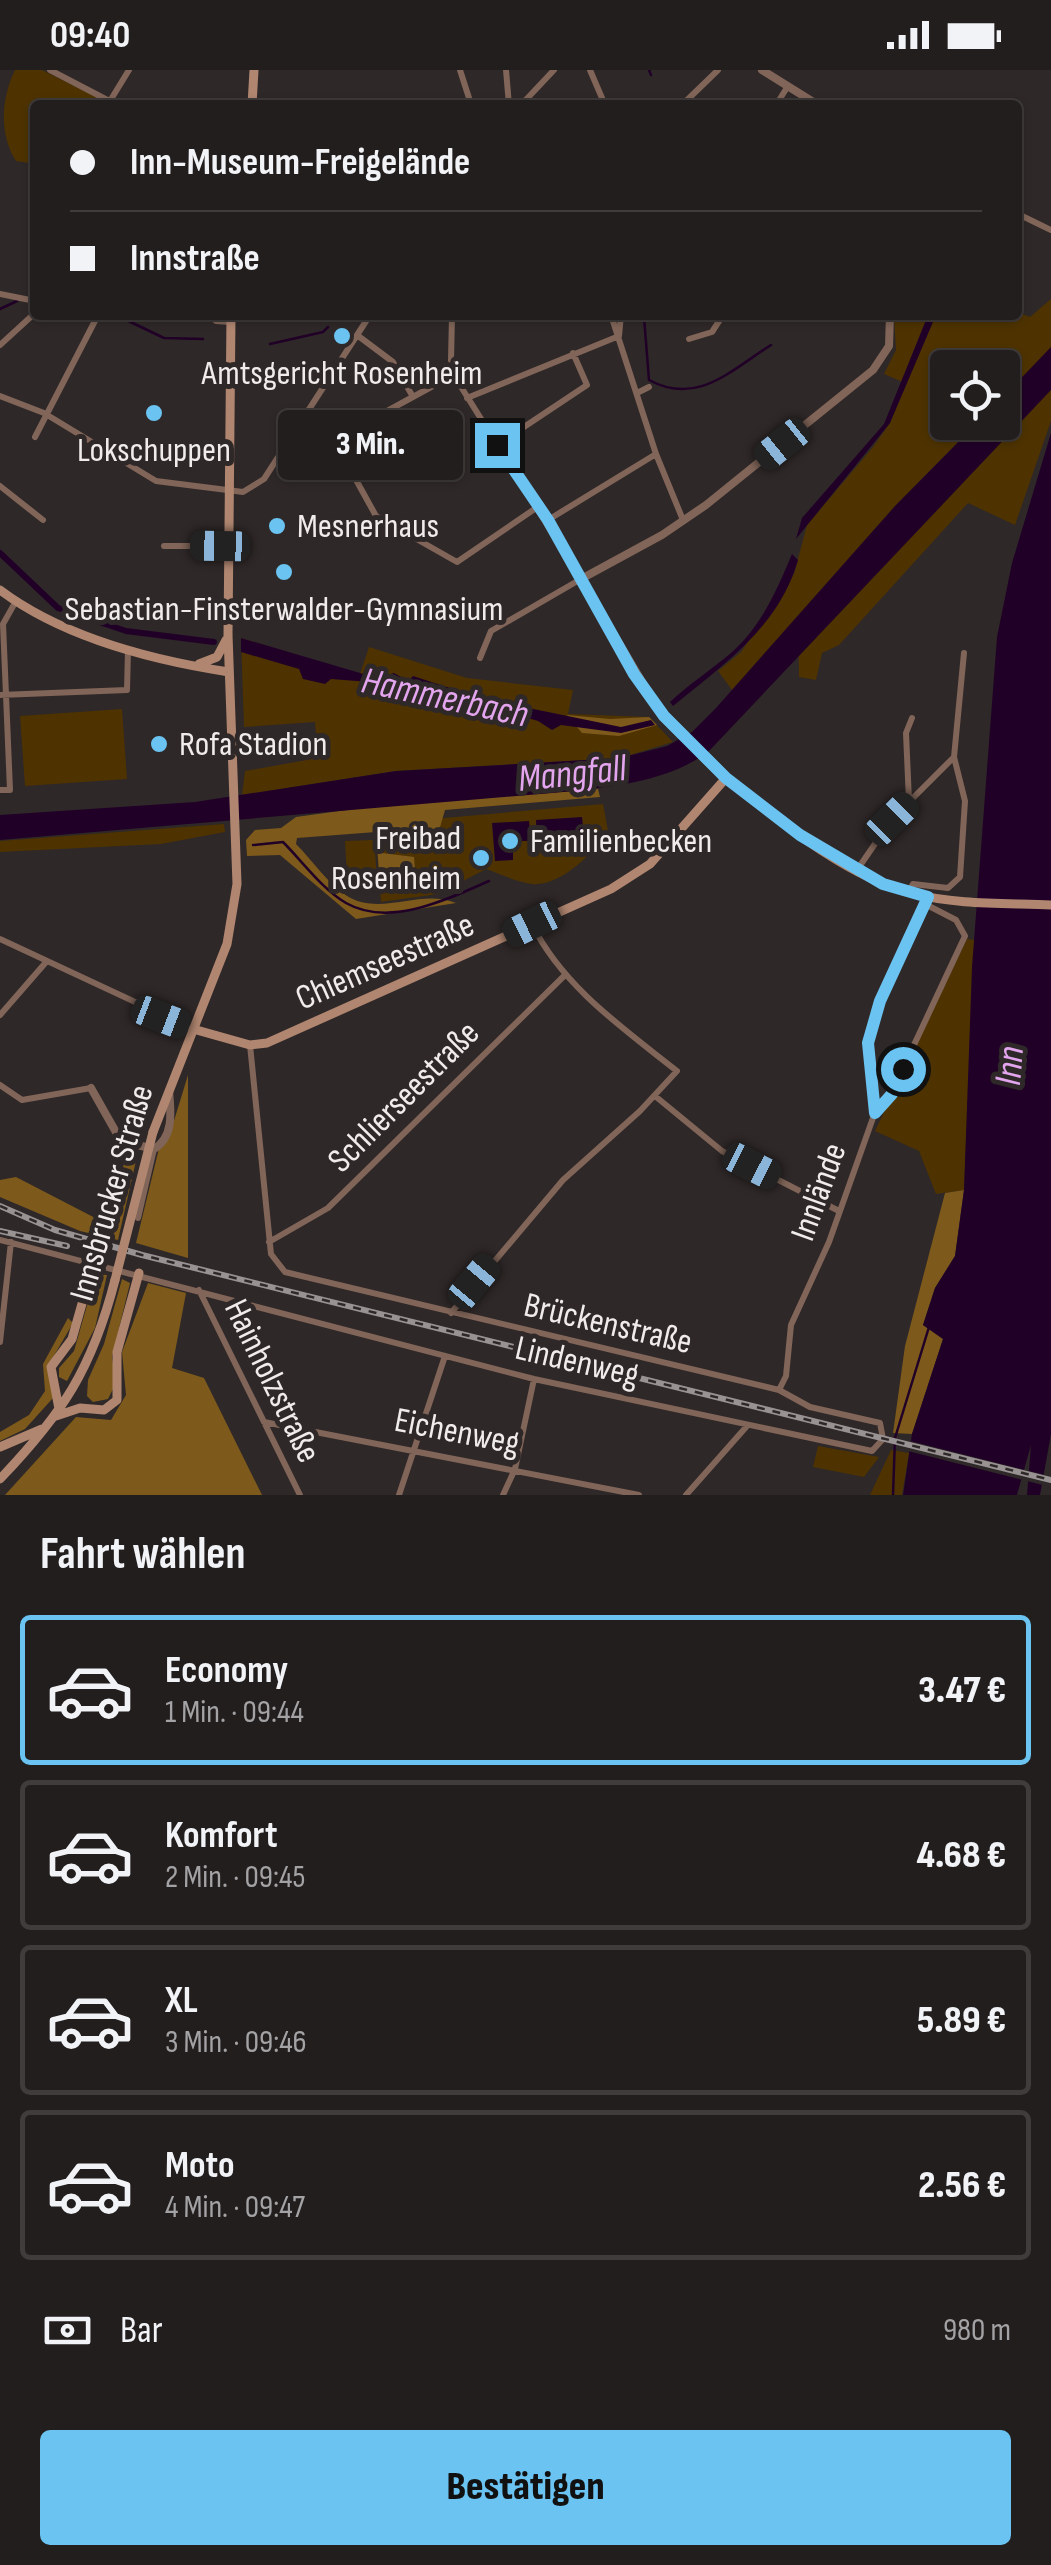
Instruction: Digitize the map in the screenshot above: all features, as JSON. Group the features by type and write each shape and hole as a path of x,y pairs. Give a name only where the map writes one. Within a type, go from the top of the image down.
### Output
{"main road":[{"path":"252,100 254,70"},
{"name":"Innsbrucker Straße","path":"2,1478 79,1384 101,1332 153,1132 230,934 238,840 228,635 231,320"},
{"path":"6,595 54,623 128,649 229,672"},
{"path":"196,665 218,658 228,635"},
{"path":"726,778 782,823 857,870 927,901 1051,905"},
{"name":"Chiemseestraße","path":"250,1045 286,1036 611,889 650,864 726,778"},
{"path":"192,1029 250,1045"},
{"path":"92,1265 75,1334 52,1364 56,1414 89,1408 104,1410 117,1400 118,1352 139,1273"},
{"path":"53,1383 63,1389 79,1384 89,1408"},
{"path":"0,1447 45,1428"}],"street":[{"path":"50,70 107,100"},
{"path":"114,100 129,70"},
{"path":"460,70 469,98"},
{"path":"506,70 509,100"},
{"path":"527,100 554,70"},
{"path":"590,70 603,100"},
{"path":"687,100 718,70"},
{"path":"762,70 776,74 810,100"},
{"path":"779,100 788,86"},
{"path":"1022,216 1051,230"},
{"path":"0,294 30,300"},
{"path":"26,300 30,307"},
{"path":"0,345 30,318"},
{"path":"35,436 95,320"},
{"path":"0,396 44,413 150,479 249,491 260,483 365,320"},
{"path":"452,320 455,374 466,398 548,520 634,674 680,732 726,778"},
{"path":"613,320 656,454 684,520"},
{"path":"618,336 620,320"},
{"path":"689,339 715,330 720,320"},
{"path":"480,658 491,631 684,520 878,366 889,346 890,320"},
{"path":"357,336 393,362 413,397"},
{"path":"466,398 618,336"},
{"path":"497,445 587,385 573,353"},
{"path":"334,440 455,374"},
{"path":"637,393 649,386"},
{"path":"302,420 334,440 376,516 457,562 539,506"},
{"path":"548,520 656,454"},
{"path":"0,486 43,520"},
{"path":"164,546 229,546"},
{"path":"0,790 10,790 3,695 6,595"},
{"path":"3,695 127,690 128,649"},
{"path":"907,892 913,884 948,888 960,877 965,801 954,757 964,653"},
{"path":"909,802 906,733 912,718"},
{"path":"857,870 909,802 954,757"},
{"path":"875,1113 892,1094 965,936 956,920 927,901"},
{"name":"Innlände","path":"779,1390 786,1376 790,1325 840,1211 875,1113 868,1043 885,988 927,901"},
{"path":"451,1312 563,1180 677,1071 565,975 532,924"},
{"path":"0,939 192,1029"},
{"path":"0,1015 46,961"},
{"name":"Schlierseestraße","path":"269,1242 328,1208 565,975"},
{"path":"250,1045 269,1242"},
{"path":"0,1085 22,1100 91,1088 121,1141 154,1150"},
{"path":"138,1218 154,1150 162,1145 169,1127 168,1086"},
{"path":"655,1096 722,1151 840,1211"},
{"name":"Lindenweg","path":"0,1240 92,1265 139,1273 445,1356 747,1426 872,1451 884,1439 880,1423 810,1407 779,1390"},
{"path":"0,1342 11,1242"},
{"name":"Brückenstraße","path":"269,1242 274,1263 284,1272 779,1390"},
{"name":"Hainholzstraße","path":"198,1289 300,1495"},
{"path":"399,1495 445,1356"},
{"path":"503,1495 515,1470 534,1378"},
{"name":"Eichenweg","path":"264,1422 640,1495"},
{"path":"686,1495 747,1426"}],"shaded area":[{"path":"15,70 42,70 102,100 30,100 30,163 16,161 5,129"},
{"path":"1051,299 1051,421 1015,525 968,503 839,645 822,653 816,680 799,677 798,620 732,690 718,671 741,652 794,574 807,525 890,423 905,383 884,374 896,350 894,320 1022,320 1022,314 1030,317"},
{"path":"241,638 360,674 369,647 467,678 573,690 568,714 649,717 673,742 620,758 396,771 242,795 245,771 318,758 315,722 244,727"},
{"path":"122,709 127,779 25,786 20,716"},
{"path":"567,715 649,717 657,725 619,736 582,733"},
{"path":"598,789 600,797 445,810 436,841 382,843 382,853 414,857 415,870 406,875 379,871 376,832 297,838 296,844 327,878 360,902 443,899 456,903 356,919 280,855 247,856 246,840 255,830 281,828 296,817 391,804"},
{"name":"Freibad Rosenheim","path":"603,804 608,831 585,858 554,880 532,884 486,869 438,894 381,902 375,824"},
{"path":"224,824 225,832 161,844 0,852 0,841"},
{"path":"374,840 378,890 348,892 345,841"},
{"path":"967,939 975,940 964,1190 936,1194 919,1151 875,1131"},
{"path":"188,1075 188,1258 136,1243 162,1136 173,1124"},
{"path":"127,1149 138,1152 118,1240 80,1231 0,1197 0,1180 16,1177 103,1222 119,1186"},
{"path":"964,1190 955,1256 935,1288 923,1325 943,1339 912,1434 893,1433 905,1346 945,1193"},
{"path":"96,1274 107,1275 95,1328 67,1381 59,1377 59,1368 74,1351"},
{"path":"122,1279 130,1283 112,1357 116,1383 108,1399 93,1402 87,1396 88,1380 104,1344"},
{"path":"148,1283 186,1293 172,1368 204,1378 262,1495 5,1495 76,1417 111,1420 126,1395 122,1352"},
{"path":"68,1318 73,1323 48,1366 53,1398 25,1429 0,1441 0,1432 29,1415 45,1391 43,1364"},
{"path":"818,1446 879,1457 864,1477 813,1467"},
{"path":"891,1450 909,1453 902,1495 870,1495"}],"water":[{"path":"926,320 934,320 890,423 796,539 802,518 884,424"},
{"path":"1051,347 1051,390 1020,423 1020,379"},
{"name":"Inn","path":"1051,433 1051,1434 1040,1495 1027,1495 1031,1445 1017,1495 903,1495 912,1434 943,1339 923,1325 935,1288 955,1256 964,1190 972,967 997,637 1012,563"},
{"name":"Mangfall","path":"960,440 1004,440 710,750 663,775 575,791 0,840 0,815 195,802 396,771 620,758 667,746 692,732 716,708 895,506"},
{"path":"792,554 798,560 789,584 764,625 673,706 670,702 751,632"},
{"path":"241,638 377,678 394,673 408,681 413,676 487,700 496,707 499,702 621,727 651,720 655,725 621,733 561,725 552,730 538,721 507,712 496,714 436,694 396,690 395,684 331,679 325,684 303,679 299,669 241,652"},
{"path":"582,817 584,837 537,840 536,820"},
{"name":"Familienbecken","path":"529,821 531,841 522,841 513,850 513,860 495,861 492,823"}],"pier":[{"path":"906,1440 1049,1476 1047,1486 904,1450"}],"waterway":[{"path":"649,70 651,75"},
{"path":"0,309 17,301"},
{"path":"126,320 164,338 203,339"},
{"path":"644,320 649,380 666,387 683,389 713,382 771,345"},
{"path":"270,344 323,332 328,327"},
{"name":"Hammerbach","path":"0,553 58,608 126,631 214,642"},
{"path":"253,845 283,842 346,903 381,913 419,908 489,881"},
{"path":"893,1495 895,1438 929,1327"}],"railway":[{"path":"0,1206 55,1230 142,1255 1051,1480"},
{"path":"0,1231 67,1246"}],"place":[{"name":"Amtsgericht Rosenheim","path":"342,336"},
{"name":"Lokschuppen","path":"154,413"},
{"name":"Mesnerhaus","path":"277,526"},
{"name":"Sebastian-Finsterwalder-Gymnasium","path":"284,572"},
{"name":"Rofa Stadion","path":"159,744"},
{"name":"Familienbecken","path":"510,841"},
{"name":"Freibad Rosenheim","path":"481,858"}],"route":[{"path":"497,445 548,520 634,674 664,716 726,778 782,823 883,884 928,897 885,988 868,1043 875,1113 892,1094 903,1069"}]}
